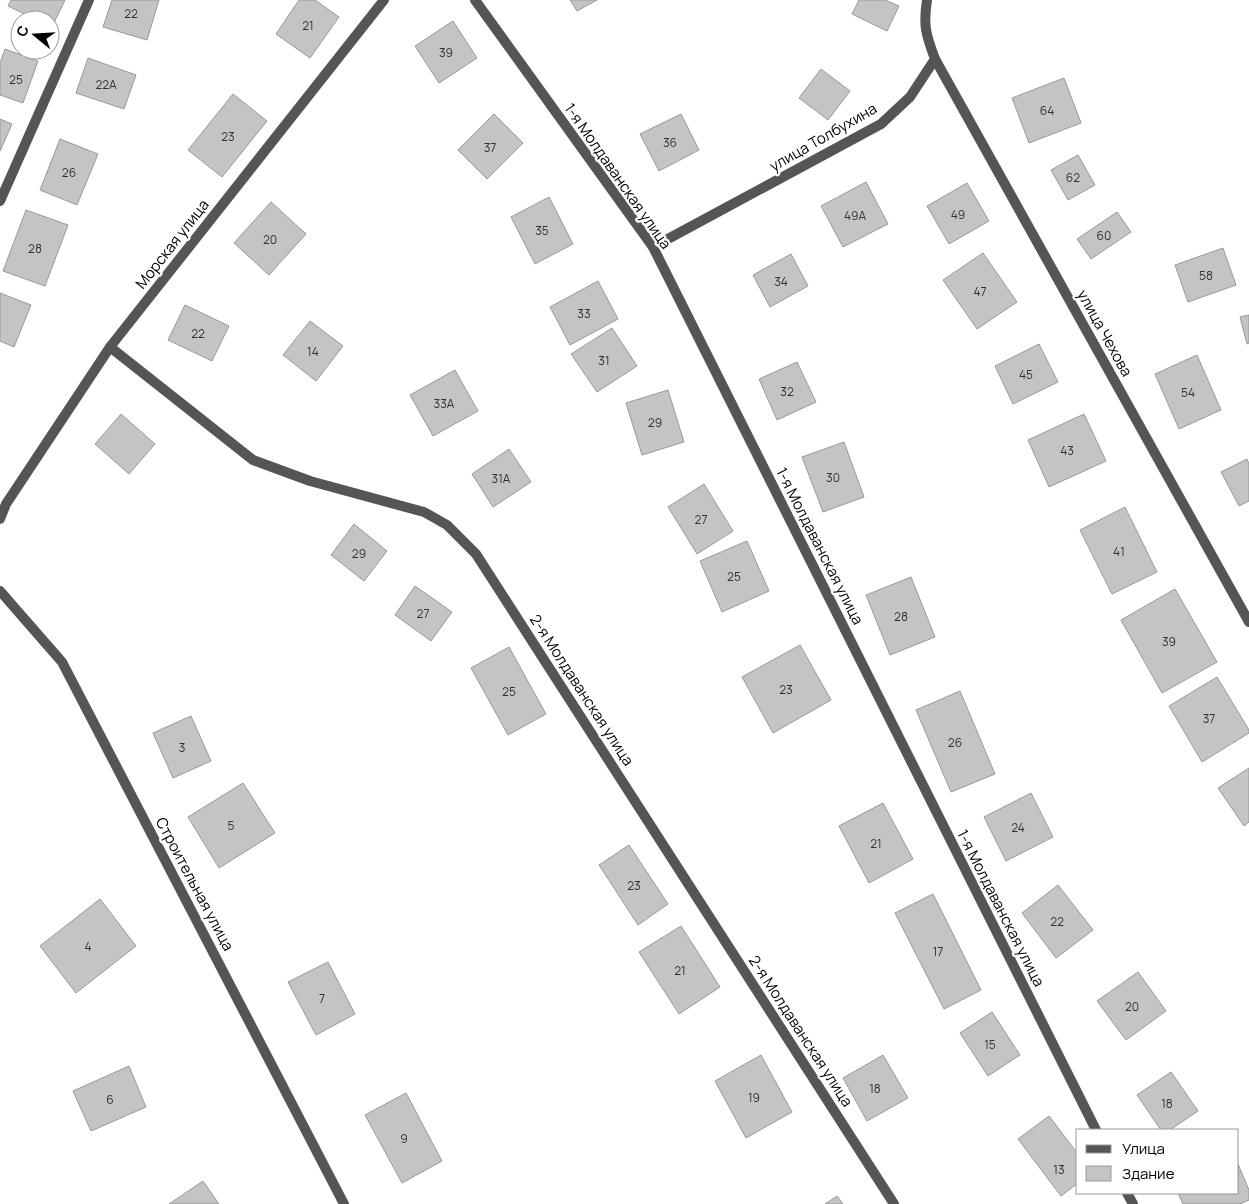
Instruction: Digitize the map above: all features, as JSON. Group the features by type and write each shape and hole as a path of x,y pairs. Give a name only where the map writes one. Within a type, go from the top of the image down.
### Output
{"street":[{"path":"0,201 89,0"},
{"name":"Морская улица","path":"0,519 6,504 110,347 384,0"},
{"name":"1-я Молдаванская улица","path":"475,0 653,247 1095,1129"},
{"path":"927,0 924,16 925,31 935,59"},
{"name":"улица Толбухина","path":"653,247 881,124 910,97 935,59"},
{"name":"улица Чехова","path":"935,59 1249,622"},
{"name":"2-я Молдаванская улица","path":"110,347 253,460 310,481 424,512 447,525 476,554 894,1204"},
{"name":"Строительная улица","path":"0,591 62,662 344,1204"}],"building":[{"path":"11,0 65,0 60,10 16,10 8,6"},
{"path":"112,0 159,0 147,40 103,27"},
{"path":"299,0 315,0 339,17 310,58 276,34"},
{"path":"570,0 597,0 577,11"},
{"path":"859,0 885,0 899,6 887,31 852,14"},
{"path":"453,21 477,58 439,83 415,46"},
{"path":"5,49 10,51 10,60 38,61 23,103 0,95 0,63"},
{"path":"88,58 136,75 124,109 76,93"},
{"path":"821,69 850,91 828,120 799,98"},
{"path":"1064,78 1081,123 1029,143 1012,98"},
{"path":"233,94 267,121 222,177 188,150"},
{"path":"494,114 523,143 487,179 458,150"},
{"path":"681,114 699,150 659,171 640,134"},
{"path":"0,119 12,124 0,151"},
{"path":"60,139 98,154 77,205 40,190"},
{"path":"1078,155 1095,185 1068,200 1051,170"},
{"path":"866,182 888,224 843,247 821,206"},
{"path":"967,183 989,221 949,244 927,206"},
{"path":"549,197 573,244 535,264 511,217"},
{"path":"271,202 306,234 269,275 234,243"},
{"path":"26,210 68,225 45,286 3,271"},
{"path":"1117,212 1131,232 1091,259 1077,239"},
{"path":"1223,248 1236,285 1188,302 1175,265"},
{"path":"983,253 1017,302 977,329 943,280"},
{"path":"791,254 808,286 770,307 753,275"},
{"path":"598,281 618,319 570,345 550,307"},
{"path":"0,293 31,305 14,347 0,341"},
{"path":"185,305 229,326 212,361 168,340"},
{"path":"1249,315 1249,343 1247,344 1240,317"},
{"path":"310,321 343,346 316,381 283,355"},
{"path":"612,328 637,366 597,392 571,354"},
{"path":"1039,344 1058,382 1013,404 995,366"},
{"path":"1197,355 1221,410 1179,429 1155,374"},
{"path":"797,362 816,402 777,420 759,379"},
{"path":"455,370 478,411 433,436 410,395"},
{"path":"668,390 684,442 642,455 626,403"},
{"path":"121,414 155,444 129,474 95,444"},
{"path":"1084,414 1106,461 1049,487 1028,440"},
{"path":"844,442 864,497 823,512 802,457"},
{"path":"509,449 531,482 493,507 472,474"},
{"path":"1247,459 1249,464 1249,501 1239,506 1221,472"},
{"path":"704,484 733,531 697,554 668,507"},
{"path":"1125,507 1157,572 1112,594 1080,530"},
{"path":"354,524 387,551 364,581 331,555"},
{"path":"747,541 769,591 722,612 700,561"},
{"path":"911,577 935,637 890,655 866,595"},
{"path":"415,586 452,612 431,641 395,615"},
{"path":"1175,589 1217,662 1162,693 1121,620"},
{"path":"800,645 831,700 773,733 742,677"},
{"path":"509,647 546,714 508,735 471,668"},
{"path":"1217,677 1249,733 1202,762 1169,706"},
{"path":"960,691 995,774 951,792 916,710"},
{"path":"191,716 211,761 173,778 153,733"},
{"path":"1249,768 1249,822 1244,826 1218,788"},
{"path":"243,783 275,833 219,868 188,817"},
{"path":"1031,793 1053,837 1006,861 984,817"},
{"path":"883,803 913,859 869,883 839,826"},
{"path":"629,845 668,904 638,925 599,865"},
{"path":"1058,885 1093,930 1056,958 1022,913"},
{"path":"933,894 981,990 944,1009 895,913"},
{"path":"100,899 136,946 76,993 40,946"},
{"path":"681,926 720,987 679,1014 639,952"},
{"path":"328,962 355,1014 316,1035 288,982"},
{"path":"1138,972 1166,1011 1126,1040 1097,1001"},
{"path":"992,1012 1020,1055 988,1076 960,1033"},
{"path":"761,1055 792,1112 746,1138 715,1081"},
{"path":"883,1055 908,1098 867,1121 843,1078"},
{"path":"129,1066 146,1107 91,1131 73,1091"},
{"path":"1171,1072 1198,1111 1171,1129 1160,1129 1137,1095"},
{"path":"406,1093 442,1161 402,1183 365,1115"},
{"path":"1049,1116 1076,1151 1076,1185 1061,1196 1018,1139"},
{"path":"1239,1166 1249,1190 1249,1200 1240,1204 1183,1204 1178,1194 1239,1194"},
{"path":"203,1181 219,1204 169,1204"},
{"path":"837,1196 843,1204 825,1204"}]}
